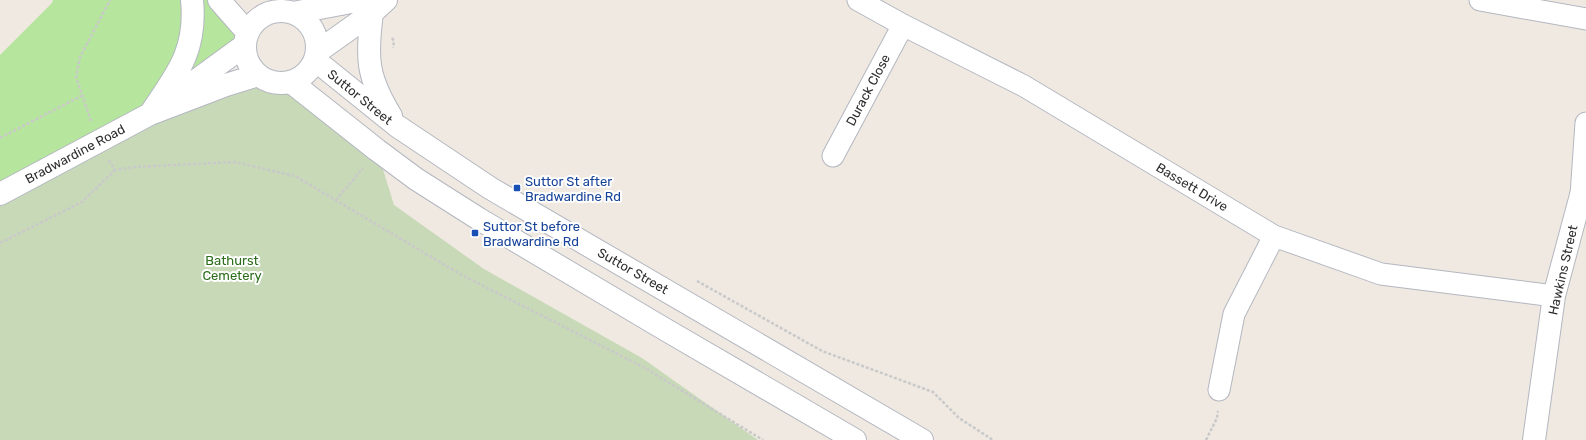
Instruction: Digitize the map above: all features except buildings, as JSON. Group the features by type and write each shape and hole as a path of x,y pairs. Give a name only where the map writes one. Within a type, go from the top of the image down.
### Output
{"main road":[{"path":"150,114 181,68 186,56 192,34 192,0"},
{"path":"219,0 246,39 248,61 258,75 268,80 280,82 291,82 305,74 316,56 374,4"},
{"path":"246,39 258,19 276,8 374,4"},
{"path":"374,4 368,52 371,72 381,100 397,126"},
{"path":"276,8 300,16 312,28 315,36 316,56"},
{"name":"Bradwardine Road","path":"150,114 246,39"},
{"name":"Suttor Street","path":"316,56 397,126 490,188 922,440"},
{"name":"Bradwardine Road","path":"0,194 150,114 226,85 258,75"},
{"path":"291,82 377,150 478,219 855,440"},
{"name":"Hawkins Street","path":"1534,440 1554,296 1583,196"}],"street":[{"name":"Bassett Drive","path":"858,0 903,25 1024,86 1274,236 1381,274 1554,296"},
{"path":"1480,0 1586,19"},
{"name":"Durack Close","path":"834,156 903,25"},
{"name":"Hawkins Street","path":"1583,196 1586,123"},
{"path":"1219,390 1234,314 1274,236"}],"path":[{"path":"110,0 80,57 76,77 81,96 98,141 115,170"},
{"path":"374,4 394,41 393,53"},
{"path":"0,138 81,96"},
{"path":"0,243 82,202 115,170 134,167 234,162 295,176 460,274 645,368 763,440"},
{"path":"690,277 822,351 933,392 959,418 993,440"},
{"path":"1206,440 1218,418 1219,390"}],"green space":[{"path":"53,0 219,0 245,45 0,194 0,55 52,3"},
{"name":"Bathurst Cemetery","path":"258,75 274,81 291,82 377,150 394,205 484,269 642,358 758,440 0,440 0,194"}],"place":[{"name":"Suttor St after Bradwardine Rd","path":"517,188"},
{"name":"Suttor St before Bradwardine Rd","path":"475,233"}]}
